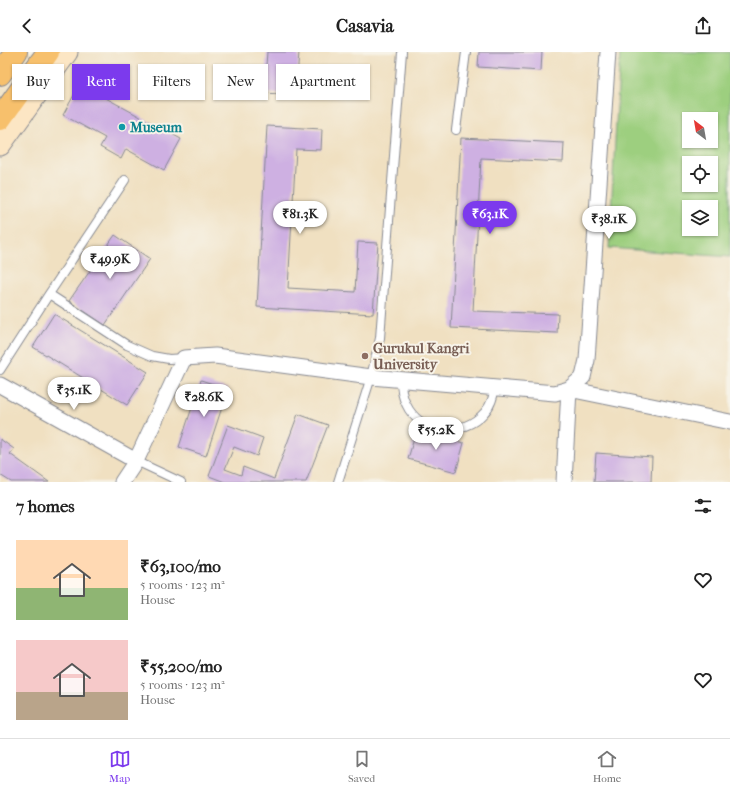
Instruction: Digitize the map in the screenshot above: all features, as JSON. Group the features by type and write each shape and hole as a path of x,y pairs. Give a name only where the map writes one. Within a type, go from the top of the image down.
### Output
{"highway":[{"path":"0,74 16,52"},
{"path":"0,119 48,52"}],"street":[{"path":"0,145 67,52"},
{"path":"122,482 136,461 184,358 215,356 371,378 555,393 569,389 582,377 587,360 608,52"},
{"path":"0,385 136,461"},
{"path":"569,389 730,422"},
{"path":"564,482 569,389"}],"lane":[{"path":"338,482 371,378 380,338 402,52"},
{"path":"456,130 466,52"},
{"path":"0,370 125,180"},
{"path":"49,294 127,345 152,356 169,359 184,358"},
{"path":"401,380 402,393 406,406 414,416 425,424 437,429 451,430 464,428 476,421 486,412 492,400 495,388"},
{"path":"136,461 181,482"}],"green space":[{"path":"620,52 730,52 730,257 609,248"}],"building":[{"path":"267,52 299,52 298,64 276,64 276,94 268,93 268,64 266,64"},
{"path":"479,52 542,52 541,71 478,67"},
{"name":"Museum","path":"72,99 72,100 109,100 181,139 164,170 126,149 121,159 100,147 105,138 63,115"},
{"path":"267,126 322,129 321,150 296,149 288,288 355,292 358,242 378,243 373,314 257,307"},
{"path":"461,138 564,143 563,162 481,158 473,311 558,314 557,333 451,328"},
{"path":"115,235 150,259 105,325 69,301"},
{"path":"54,314 148,372 127,405 33,347"},
{"path":"201,380 228,389 206,456 179,447"},
{"path":"298,414 328,425 306,482 225,482 209,476 228,425 263,438 257,456 234,447 225,469 241,475 243,467 274,479"},
{"path":"416,431 464,443 456,472 408,459"},
{"path":"0,439 14,449 10,454 49,482 11,482 0,475"},
{"path":"596,453 652,457 651,482 594,482"}],"place":[{"name":"Museum","path":"122,127"},
{"name":"Gurukul Kangri University","path":"365,356"}]}
